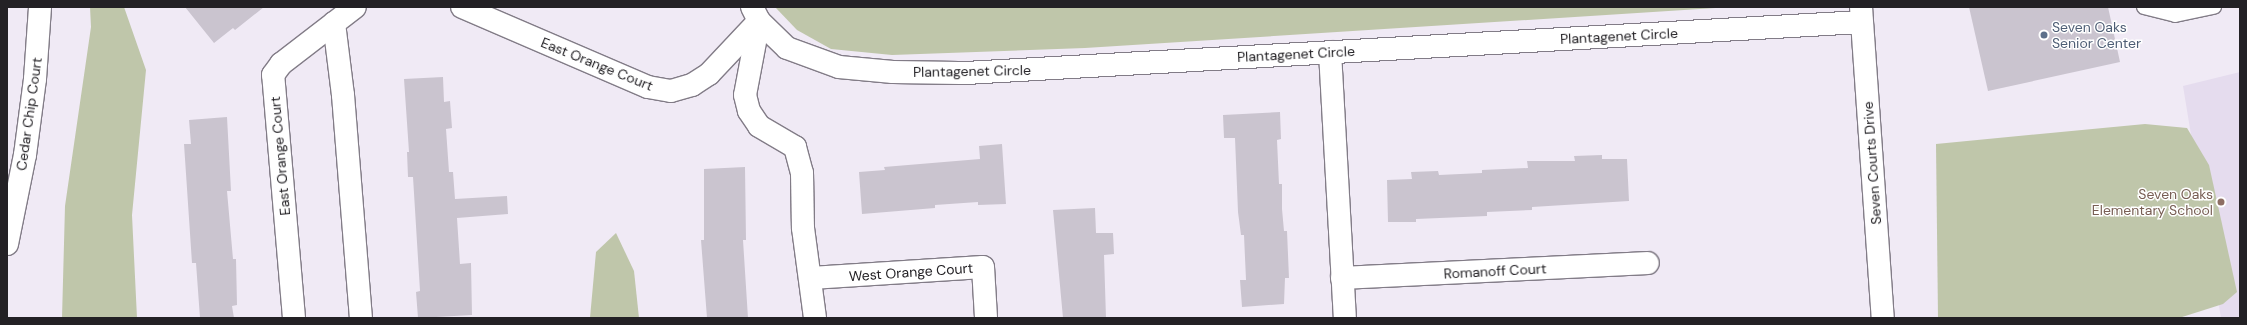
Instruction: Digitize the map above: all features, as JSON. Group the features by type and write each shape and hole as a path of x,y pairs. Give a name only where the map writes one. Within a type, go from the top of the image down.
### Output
{"street":[{"name":"Cedar Chip Court","path":"7,244 25,154 35,79 40,7"},
{"name":"East Orange Court","path":"294,318 273,75 280,64 355,7"},
{"name":"East Orange Court","path":"462,7 648,88 672,91 692,85 709,74 756,14"},
{"path":"756,14 745,95 748,111 759,126 795,147 802,173 803,228 811,278 815,318"},
{"name":"Plantagenet Circle","path":"756,14 787,48 814,59 858,71 966,73 1330,52 1862,14"},
{"name":"Seven Courts Drive","path":"1862,14 1883,318"},
{"path":"334,23 344,95 361,318"},
{"path":"1330,52 1345,318"},
{"name":"Romanoff Court","path":"1342,278 1648,263"},
{"name":"West Orange Court","path":"811,278 983,268 986,318"}],"lane":[{"path":"2144,7 2175,15 2214,7"}],"shaded area":[{"name":"Seven Oaks Elementary School","path":"2240,72 2240,318 2221,318 2183,86"}],"green space":[{"path":"90,7 124,7 146,70 132,215 137,318 62,318 65,206 91,27"},
{"path":"775,7 1731,7 1085,48 892,55 831,49 797,30"},
{"path":"2145,124 2187,128 2209,165 2237,292 2223,304 2179,318 1938,318 1936,144"},
{"path":"616,233 634,271 639,318 590,318 596,252"}],"building":[{"path":"185,7 264,7 235,30 233,28 214,43"},
{"name":"Seven Oaks Senior Center","path":"1969,7 2108,7 2120,62 1988,91"},
{"path":"443,77 444,102 450,101 452,128 446,129 449,172 453,172 455,199 507,196 508,214 457,218 460,264 471,263 472,315 418,318 416,292 420,291 413,177 408,177 407,152 409,152 404,79"},
{"path":"1280,112 1281,139 1277,140 1279,184 1282,184 1284,231 1287,231 1289,278 1285,278 1284,304 1242,307 1240,280 1246,280 1244,235 1241,235 1238,212 1235,138 1224,138 1223,115"},
{"path":"227,117 231,191 227,191 233,259 236,259 237,305 232,306 234,318 200,318 196,263 192,263 184,144 191,144 189,120"},
{"path":"1002,144 1006,204 978,205 978,202 935,205 935,208 862,214 859,172 885,170 884,167 980,159 979,146"},
{"path":"1602,155 1602,159 1627,159 1629,201 1532,207 1532,210 1487,212 1487,216 1416,219 1416,222 1388,222 1387,180 1412,179 1411,172 1438,171 1439,175 1482,173 1482,170 1528,168 1527,161 1575,161 1574,156"},
{"path":"745,167 746,240 743,240 748,318 707,318 701,240 704,240 704,169"},
{"path":"1095,208 1096,233 1113,233 1114,254 1104,255 1106,318 1063,318 1053,210"}],"place":[{"name":"Seven Oaks Senior Center","path":"2044,35"},
{"name":"Seven Oaks Elementary School","path":"2221,202"}]}
